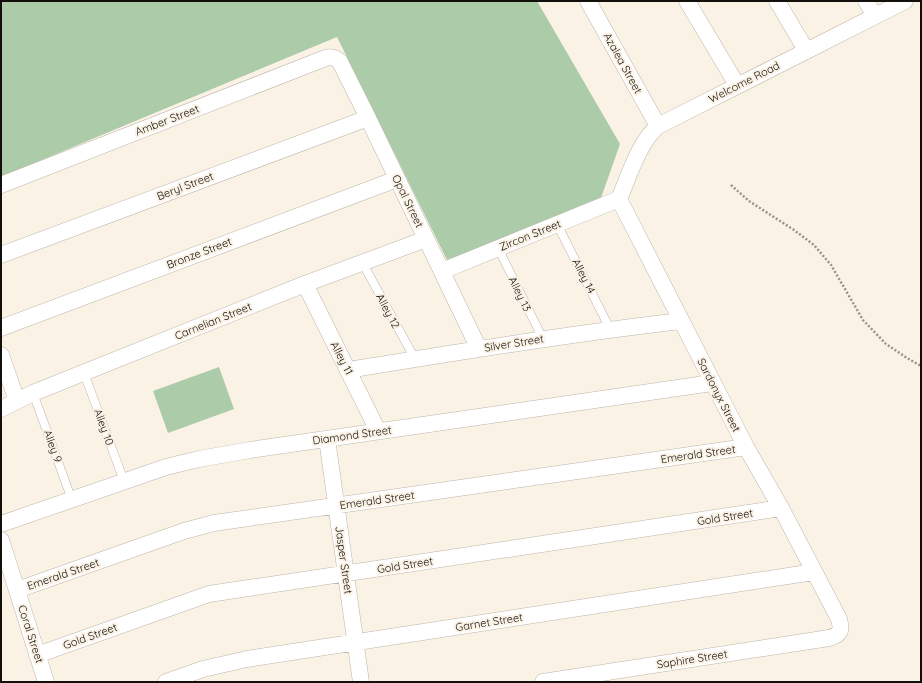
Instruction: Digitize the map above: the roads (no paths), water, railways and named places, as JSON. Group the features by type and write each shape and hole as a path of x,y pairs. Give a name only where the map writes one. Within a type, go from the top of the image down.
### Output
{"street":[{"name":"Azalea Street","path":"588,1 658,126"},
{"path":"687,1 737,85"},
{"path":"777,1 806,50"},
{"path":"866,1 875,16"},
{"name":"Welcome Road","path":"619,199 644,142 650,132 658,126 905,1"},
{"name":"Opal Street","path":"333,57 340,62 479,349"},
{"name":"Amber Street","path":"1,185 323,59 333,57"},
{"name":"Beryl Street","path":"1,255 368,118"},
{"name":"Bronze Street","path":"1,328 397,179"},
{"name":"Zircon Street","path":"442,271 619,199"},
{"name":"Sardonyx Street","path":"619,199 712,383 839,619 841,629 840,633"},
{"name":"Carnelian Street","path":"1,409 33,393 305,284 426,239"},
{"name":"Alley 11","path":"305,284 378,431"},
{"name":"Silver Street","path":"348,370 610,329 681,321"},
{"path":"2,361 17,401"},
{"name":"Diamond Street","path":"1,524 166,467 199,459 378,431 712,383"},
{"name":"Jasper Street","path":"328,439 360,682"},
{"name":"Emerald Street","path":"17,590 184,531 233,520 746,447"},
{"name":"Gold Street","path":"37,655 209,594 780,508"},
{"name":"Coral Street","path":"1,540 46,682"},
{"name":"Garnet Street","path":"166,682 211,667 246,659 814,572"},
{"name":"Saphire Street","path":"543,682 830,638 835,637 840,633"}],"lane":[{"name":"Alley 14","path":"557,224 610,329"},
{"name":"Alley 13","path":"498,248 543,339"},
{"name":"Alley 12","path":"362,262 415,359"},
{"name":"Alley 10","path":"84,373 124,481"},
{"name":"Alley 9","path":"33,393 72,500"}]}
